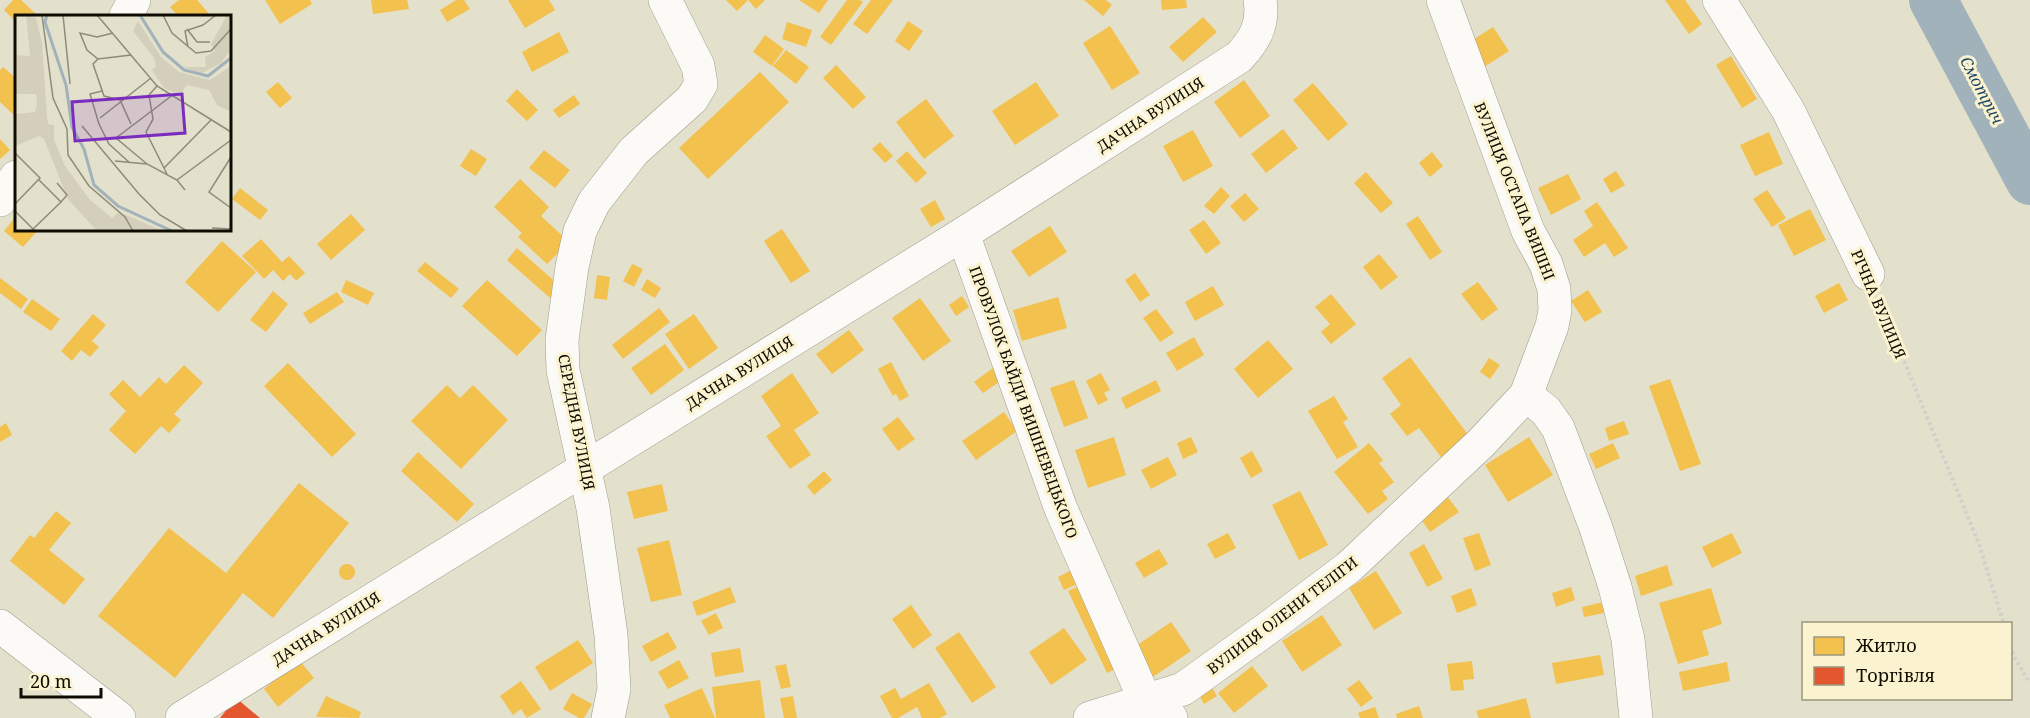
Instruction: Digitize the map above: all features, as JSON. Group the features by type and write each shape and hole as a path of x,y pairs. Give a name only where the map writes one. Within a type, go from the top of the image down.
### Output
{"street":[{"path":"126,15 134,0"},
{"name":"СЕРЕДНЯ ВУЛИЦЯ","path":"608,718 614,689 611,635 593,508 563,370 562,340 572,267 580,231 594,202 634,151 692,99 701,84 698,66 665,0"},
{"name":"ДАЧНА ВУЛИЦЯ","path":"182,718 963,234 1239,57 1258,33 1260,0"},
{"name":"ВУЛИЦЯ ОСТАПА ВИШНІ","path":"1443,0 1528,231 1546,264 1554,289 1555,310 1552,326 1526,395"},
{"name":"РІЧНА ВУЛИЦЯ","path":"1719,0 1788,110 1868,274"},
{"path":"0,200 15,178"},
{"name":"ПРОВУЛОК БАЙДИ ВИШНЕВЕЦЬКОГО","path":"963,234 1061,509 1158,709"},
{"path":"1526,395 1546,411 1558,428 1608,560 1628,639 1636,718"},
{"name":"ВУЛИЦЯ ОЛЕНИ ТЕЛІГИ","path":"1090,718 1158,709 1349,567 1481,442 1526,395"},
{"path":"0,626 119,718"}],"path":[{"name":"РІЧНА ВУЛИЦЯ","path":"1868,274 1979,544 2003,622"},
{"path":"2012,652 2030,683"}],"building: Житло":[{"path":"13,0 21,0 37,15 15,15 15,21 4,10"},
{"path":"179,0 197,0 210,15 177,15 170,7"},
{"path":"265,0 310,0 312,4 280,24"},
{"path":"371,0 407,0 409,9 373,14"},
{"path":"456,0 464,0 470,9 447,22 440,10"},
{"path":"508,0 549,0 555,10 525,28"},
{"path":"726,0 748,0 737,11"},
{"path":"748,0 765,0 756,9"},
{"path":"799,0 828,0 819,13"},
{"path":"847,0 863,2 831,45 820,37"},
{"path":"871,0 893,0 867,34 853,24"},
{"path":"1084,0 1106,0 1112,5 1103,16"},
{"path":"1161,0 1186,0 1187,8 1162,10"},
{"path":"1665,0 1685,0 1702,24 1689,34"},
{"path":"1203,17 1217,32 1183,62 1169,47"},
{"path":"908,21 923,31 909,51 895,41"},
{"path":"787,22 812,30 806,47 782,39"},
{"path":"1110,26 1140,73 1112,90 1083,43"},
{"path":"1493,27 1509,51 1484,67 1468,43"},
{"path":"559,32 569,52 532,72 522,52"},
{"path":"765,35 784,49 772,66 753,52"},
{"path":"786,50 809,67 796,84 773,66"},
{"path":"1731,56 1757,99 1742,108 1716,65"},
{"path":"836,65 866,97 853,109 823,78"},
{"path":"3,67 15,77 15,116 0,102 0,70"},
{"path":"760,72 789,102 708,179 679,148"},
{"path":"1244,80 1270,116 1240,138 1214,102"},
{"path":"278,82 292,98 280,108 266,92"},
{"path":"1036,82 1059,116 1015,145 992,111"},
{"path":"1313,83 1348,124 1328,141 1293,100"},
{"path":"517,89 538,110 527,121 506,101"},
{"path":"574,95 580,104 559,118 553,110"},
{"path":"926,99 954,136 924,159 896,122"},
{"path":"1283,129 1298,148 1266,173 1251,154"},
{"path":"1193,130 1213,166 1183,182 1163,146"},
{"path":"1769,132 1783,164 1755,176 1740,145"},
{"path":"0,139 10,150 0,159"},
{"path":"880,142 893,156 885,163 872,149"},
{"path":"471,149 487,159 476,176 460,166"},
{"path":"544,150 570,170 555,188 529,168"},
{"path":"907,151 927,173 916,183 896,161"},
{"path":"1432,152 1443,166 1430,177 1419,163"},
{"path":"1616,171 1625,185 1611,193 1603,179"},
{"path":"1366,172 1393,203 1381,213 1354,183"},
{"path":"1568,174 1581,199 1551,215 1538,188"},
{"path":"520,179 549,207 541,216 569,242 547,264 518,237 522,233 494,207"},
{"path":"1221,187 1230,196 1214,214 1204,206"},
{"path":"240,188 268,210 260,220 232,199"},
{"path":"1767,190 1786,218 1772,227 1753,199"},
{"path":"1245,193 1259,209 1244,222 1230,206"},
{"path":"935,200 945,219 931,227 920,209"},
{"path":"1597,202 1628,248 1614,257 1605,243 1584,257 1573,240 1593,226 1584,211"},
{"path":"1810,209 1826,240 1794,256 1778,225"},
{"path":"351,214 365,230 331,260 317,244"},
{"path":"1418,216 1442,252 1430,260 1406,224"},
{"path":"15,217 15,231 37,231 23,247 4,231"},
{"path":"1204,220 1221,243 1206,254 1189,230"},
{"path":"1050,226 1067,252 1029,277 1011,251"},
{"path":"782,229 810,271 791,283 764,241"},
{"path":"261,239 282,262 289,256 305,273 296,281 290,274 283,281 273,270 264,279 242,256"},
{"path":"222,241 256,272 218,312 185,282"},
{"path":"517,248 560,286 550,298 507,260"},
{"path":"1379,254 1398,277 1381,290 1363,267"},
{"path":"425,262 459,289 451,298 417,271"},
{"path":"632,264 643,269 634,287 623,281"},
{"path":"1135,273 1150,295 1140,302 1125,280"},
{"path":"597,275 610,277 607,300 594,298"},
{"path":"0,278 28,299 21,309 0,293"},
{"path":"647,279 661,288 655,298 641,290"},
{"path":"346,280 374,293 368,305 341,292"},
{"path":"487,280 542,330 517,356 462,306"},
{"path":"1478,282 1498,309 1482,321 1461,294"},
{"path":"1839,283 1848,300 1824,313 1815,296"},
{"path":"1213,286 1224,305 1195,321 1185,302"},
{"path":"1588,290 1602,312 1585,322 1571,301"},
{"path":"273,291 288,304 266,332 250,320"},
{"path":"337,292 344,302 310,324 303,313"},
{"path":"1331,294 1356,324 1331,344 1321,332 1330,324 1315,307"},
{"path":"962,296 969,307 956,316 949,305"},
{"path":"1058,297 1067,328 1022,341 1013,310"},
{"path":"920,298 951,341 923,361 892,318"},
{"path":"32,299 60,319 51,331 23,312"},
{"path":"659,308 670,322 623,359 612,345"},
{"path":"1156,309 1174,333 1160,342 1143,318"},
{"path":"93,314 106,325 92,341 99,347 90,357 81,350 72,361 61,351"},
{"path":"694,314 718,348 689,369 665,334"},
{"path":"849,330 864,350 832,374 816,354"},
{"path":"1194,337 1204,355 1177,371 1166,353"},
{"path":"1268,340 1293,369 1258,398 1234,369"},
{"path":"665,344 684,370 651,395 631,368"},
{"path":"1410,357 1469,436 1441,457 1419,428 1407,436 1390,414 1401,405 1382,378"},
{"path":"1489,358 1500,365 1490,379 1480,372"},
{"path":"891,362 909,396 900,401 896,394 893,396 878,369"},
{"path":"288,363 356,434 332,457 264,386"},
{"path":"184,365 203,383 174,414 181,420 169,433 161,426 135,454 109,430 126,411 109,394 123,380 140,397 159,377 166,384"},
{"path":"993,368 1002,380 983,393 974,382"},
{"path":"792,373 819,413 794,430 811,455 790,469 766,436 781,426 761,396"},
{"path":"1101,373 1110,390 1104,393 1108,400 1098,405 1086,381"},
{"path":"1670,379 1701,464 1680,471 1649,386"},
{"path":"1074,380 1088,418 1064,427 1050,388"},
{"path":"1156,380 1161,391 1126,409 1121,398"},
{"path":"447,385 460,398 473,385 508,420 461,469 411,421"},
{"path":"1334,396 1348,419 1343,422 1358,447 1337,459 1308,411"},
{"path":"1004,412 1017,431 976,460 962,441"},
{"path":"898,417 915,439 898,451 882,429"},
{"path":"1624,421 1629,434 1609,441 1605,428"},
{"path":"6,423 12,435 0,442 0,427"},
{"path":"1114,437 1126,475 1088,488 1075,450"},
{"path":"1191,437 1198,452 1183,459 1177,443"},
{"path":"1529,437 1553,475 1508,502 1485,465"},
{"path":"1369,443 1383,460 1379,463 1394,482 1382,491 1388,499 1368,514 1334,472"},
{"path":"1613,443 1620,458 1596,469 1589,454"},
{"path":"1252,451 1263,471 1251,478 1240,458"},
{"path":"418,452 474,504 457,522 401,471"},
{"path":"1168,457 1177,475 1151,489 1141,470"},
{"path":"824,471 832,480 814,495 807,486"},
{"path":"299,483 349,523 273,618 243,593 175,678 98,616 169,528 226,573"},
{"path":"662,484 668,511 634,519 627,492"},
{"path":"1300,491 1328,545 1299,560 1272,505"},
{"path":"1447,496 1459,512 1430,532 1419,516"},
{"path":"56,511 71,523 49,550 85,579 64,605 10,561 30,535 34,538"},
{"path":"1228,533 1236,548 1215,559 1207,544"},
{"path":"1479,533 1491,565 1475,571 1463,538"},
{"path":"1732,533 1742,553 1712,568 1702,547"},
{"path":"669,540 682,595 651,602 637,548"},
{"path":"1424,544 1443,579 1427,587 1409,553"},
{"path":"1159,549 1168,564 1144,578 1135,563"},
{"path":"347,564 353,566 355,572 353,578 347,580 341,578 339,572 341,566"},
{"path":"1667,565 1673,585 1641,596 1635,576"},
{"path":"1074,569 1080,583 1064,590 1058,577"},
{"path":"1376,571 1402,613 1374,630 1349,588"},
{"path":"1081,585 1120,667 1107,673 1068,591"},
{"path":"730,587 736,602 697,616 692,602"},
{"path":"1571,587 1575,600 1556,607 1552,593"},
{"path":"1471,588 1477,605 1457,613 1451,596"},
{"path":"1711,588 1722,624 1702,631 1709,655 1678,664 1659,603"},
{"path":"1612,600 1614,611 1584,617 1582,607"},
{"path":"911,605 932,635 913,649 892,619"},
{"path":"716,613 723,628 709,635 701,621"},
{"path":"1322,615 1342,645 1302,672 1282,641"},
{"path":"1171,622 1191,651 1153,677 1133,648"},
{"path":"1064,628 1087,660 1051,685 1029,652"},
{"path":"668,632 677,648 651,662 642,646"},
{"path":"959,632 996,687 972,703 935,648"},
{"path":"578,640 593,663 550,691 535,667"},
{"path":"740,648 744,672 715,677 711,653"},
{"path":"1600,655 1604,675 1556,684 1552,663"},
{"path":"299,660 314,678 278,707 264,689"},
{"path":"679,660 689,678 668,689 658,672"},
{"path":"1472,661 1474,679 1463,680 1464,690 1451,691 1447,664"},
{"path":"1727,662 1730,681 1683,691 1679,672"},
{"path":"786,664 791,687 781,689 775,666"},
{"path":"1252,666 1268,686 1234,713 1218,693"},
{"path":"760,680 765,718 716,718 712,687"},
{"path":"1359,680 1373,698 1361,707 1347,689"},
{"path":"521,681 541,709 527,718 521,709 513,715 500,696"},
{"path":"1209,682 1217,696 1204,704 1196,690"},
{"path":"929,683 947,714 940,718 922,718 917,707 898,718 892,718 880,696 895,688 901,699"},
{"path":"702,688 715,718 670,718 664,705"},
{"path":"572,693 592,704 584,718 579,718 563,709"},
{"path":"326,696 361,712 359,718 316,717"},
{"path":"793,696 797,718 784,718 780,698"},
{"path":"1526,698 1531,718 1479,718 1476,711"},
{"path":"1419,706 1423,718 1397,718 1396,714"},
{"path":"1375,707 1379,718 1360,718 1358,713"}],"building: Торгівля":[{"path":"236,698 260,718 220,718"}],"waterway":[{"name":"Смотрич","path":"1933,0 2030,181"}]}
